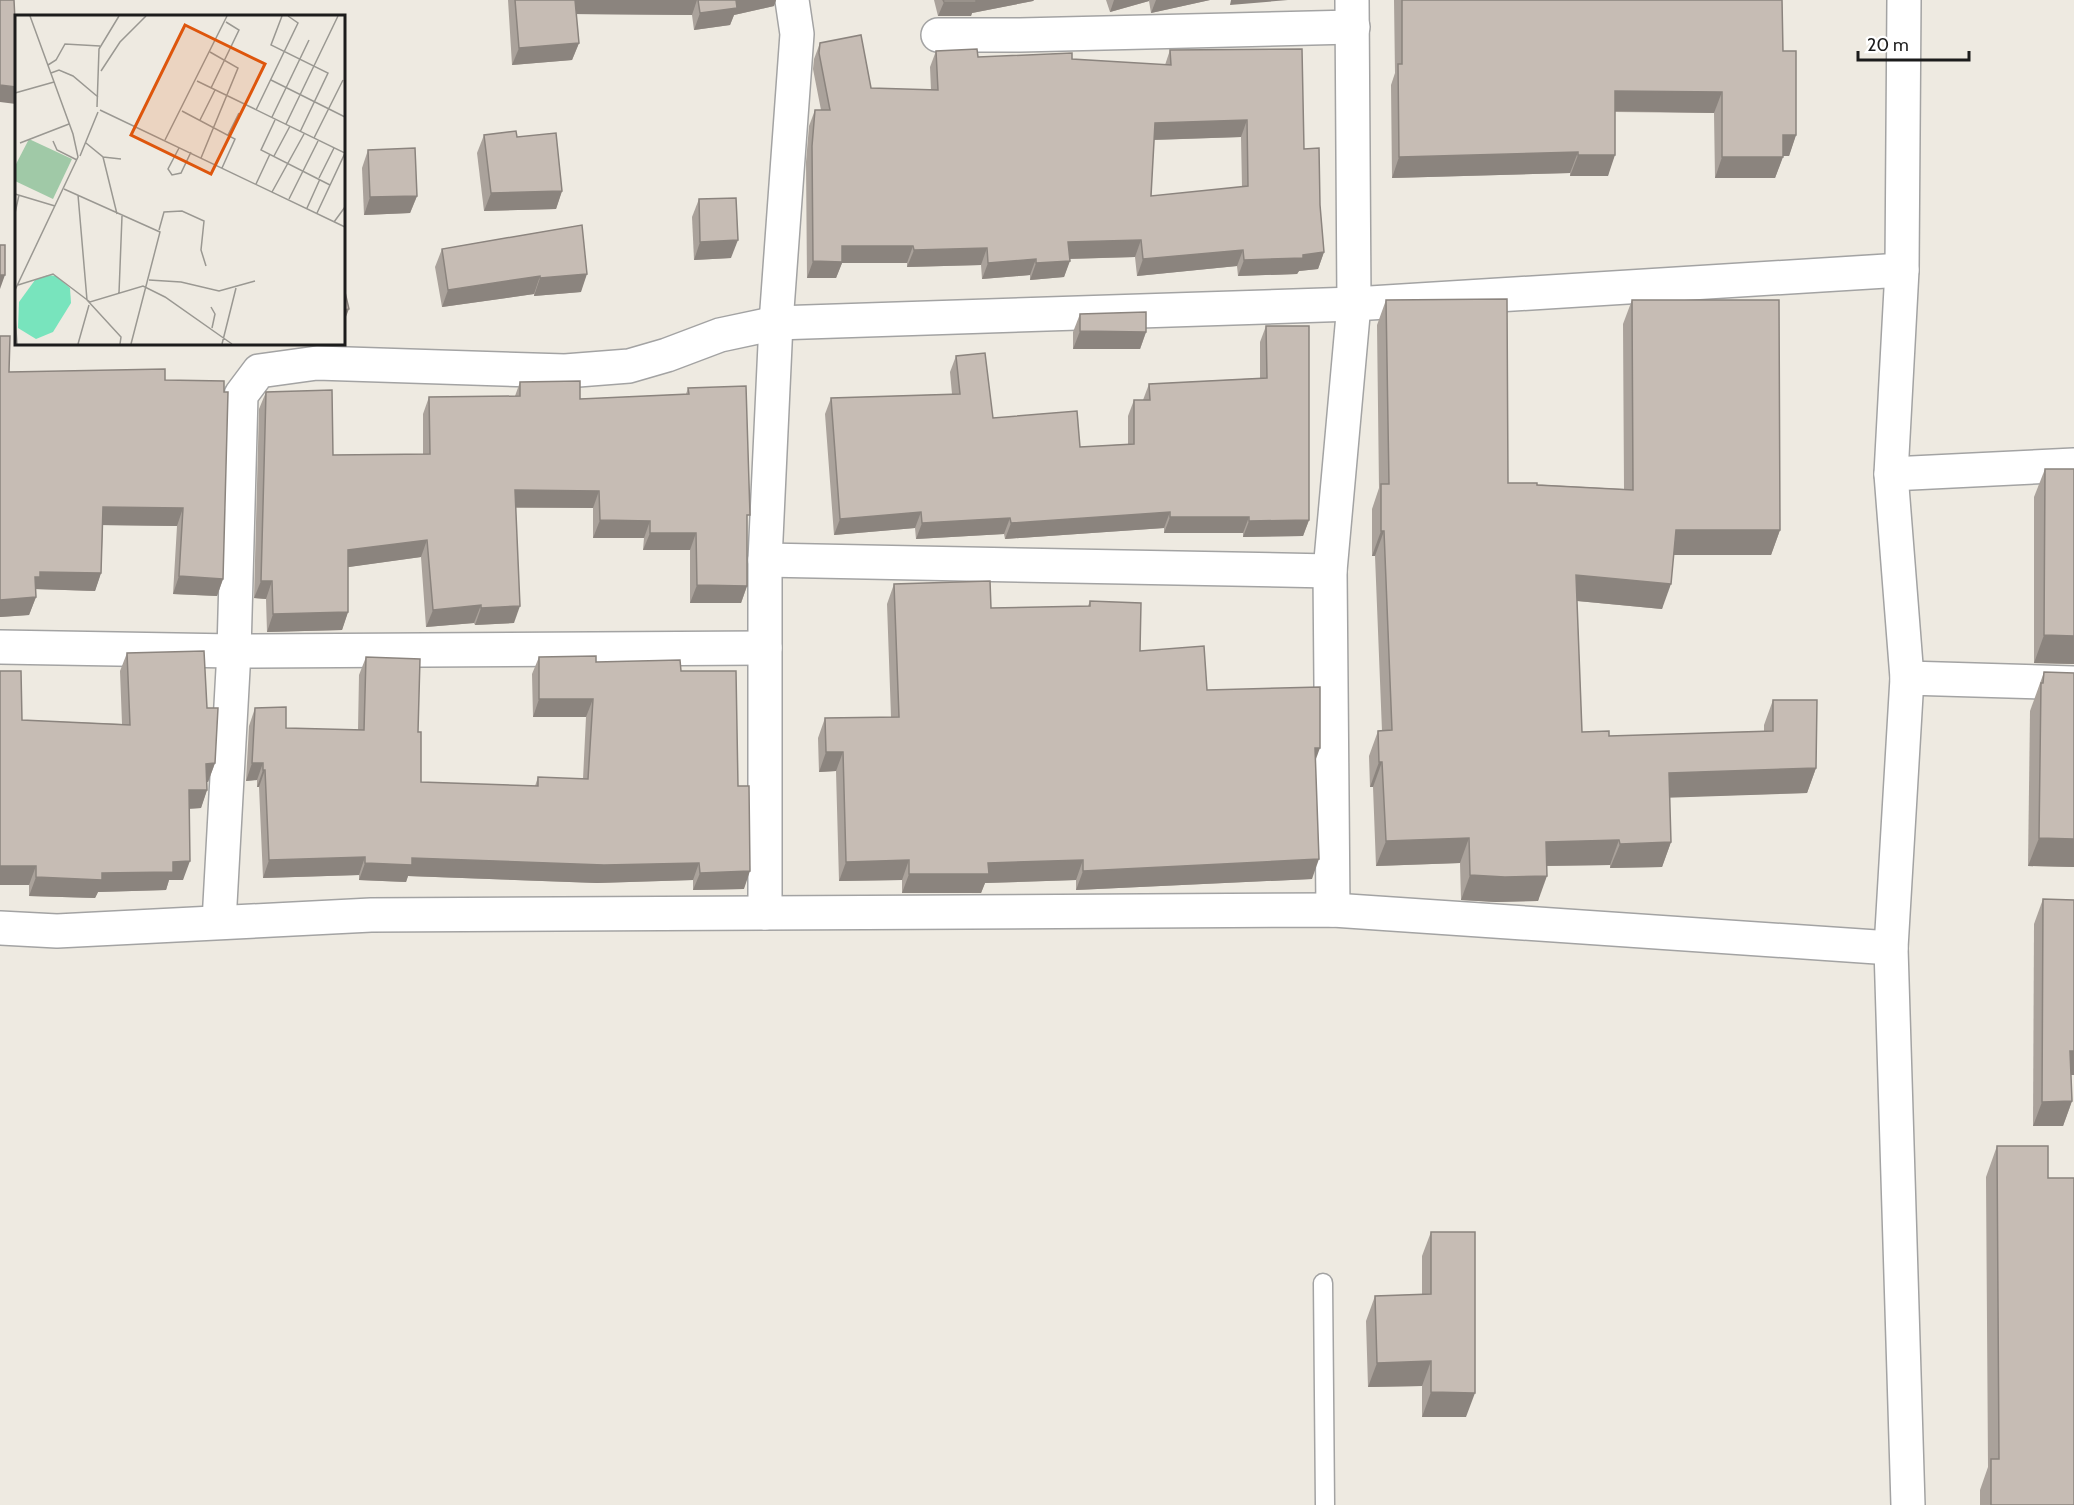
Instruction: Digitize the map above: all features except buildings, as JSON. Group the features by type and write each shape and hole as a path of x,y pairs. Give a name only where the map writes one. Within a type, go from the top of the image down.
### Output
{"street":[{"path":"765,913 765,560 776,323 797,34 792,0"},
{"path":"1904,0 1902,270 1891,474 1907,678 1891,948 1908,1505"},
{"path":"938,35 1020,35 1352,14 1354,304 1330,572 1333,910"},
{"path":"219,922 234,651 241,395 258,371 317,363 565,371 629,366 667,355 720,335 776,323 1354,304 1902,270"},
{"path":"1891,474 2074,465"},
{"path":"765,560 1330,572"},
{"path":"0,646 234,651 765,648"},
{"path":"1907,678 2074,683"},
{"path":"0,928 57,931 371,915 1333,910 1891,948"}],"lane":[{"path":"1323,1283 1325,1505"}]}
